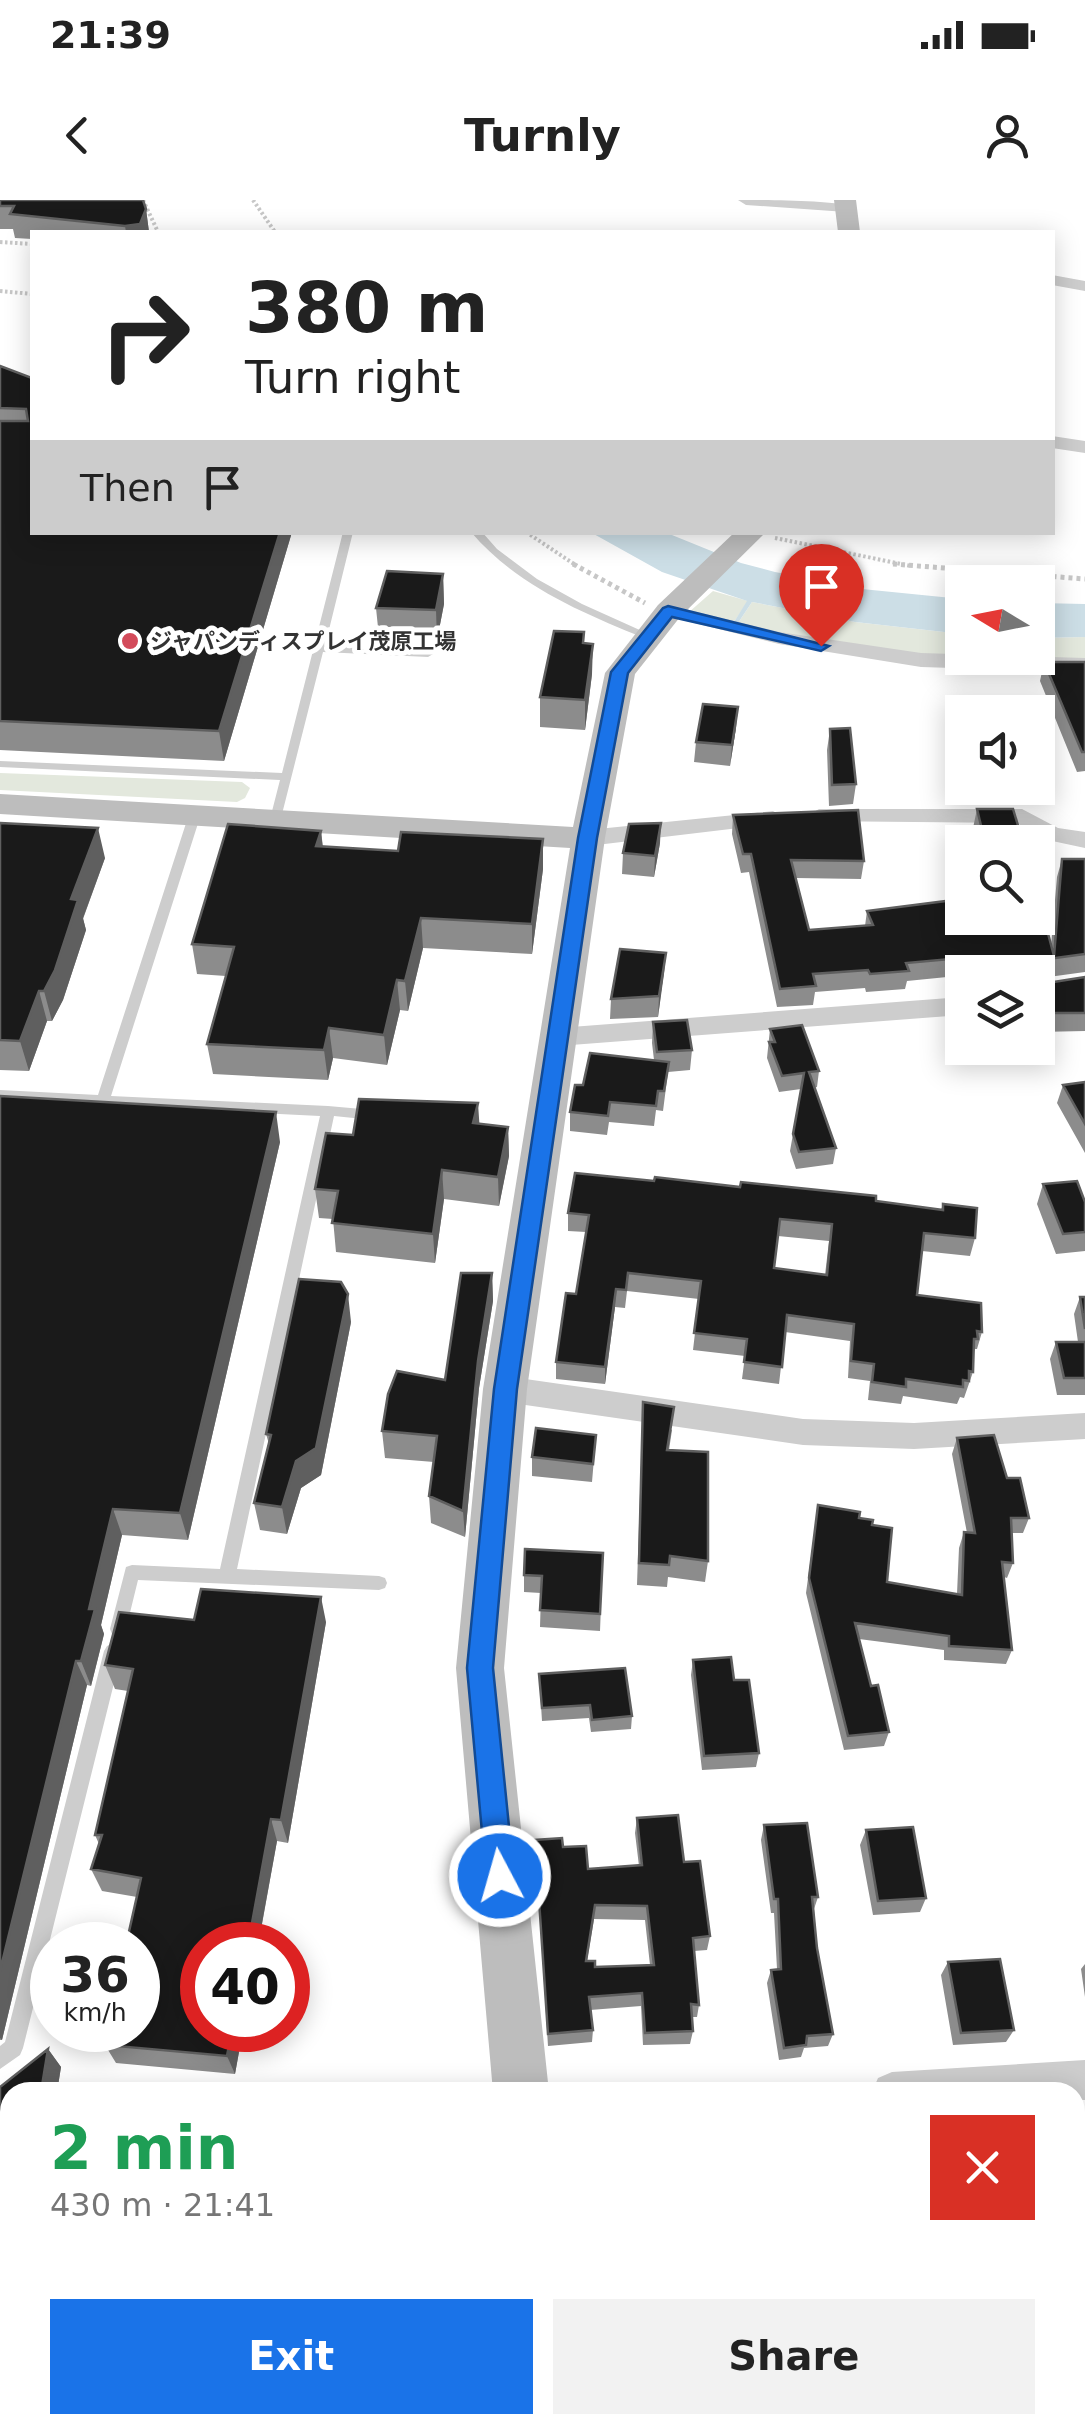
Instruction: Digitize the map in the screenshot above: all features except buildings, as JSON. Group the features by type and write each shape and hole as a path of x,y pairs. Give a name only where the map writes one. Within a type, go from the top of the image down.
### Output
{"street":[{"path":"746,200 846,204 849,230"},
{"path":"1055,281 1085,286"},
{"path":"1055,442 1085,447"},
{"path":"520,2082 480,1668 505,1389 588,838 620,672 663,618 762,535"},
{"path":"663,618 921,660 1085,665"},
{"path":"0,804 588,838 620,831 798,816 1022,816 1051,834 1085,840"},
{"path":"558,1036 945,1007"},
{"path":"505,1389 803,1432 914,1436 1085,1426"},
{"path":"1053,2082 1085,2080"}],"lane":[{"path":"276,819 347,535"},
{"path":"479,535 501,558 554,594 663,618"},
{"path":"319,649 428,654"},
{"path":"0,764 286,777"},
{"path":"103,1100 195,814"},
{"path":"0,1094 397,1116"},
{"path":"227,1576 328,1111"},
{"path":"0,2058 14,2048 132,1572 379,1583"}],"path":[{"path":"143,200 157,230"},
{"path":"253,200 274,230"},
{"path":"0,242 30,244"},
{"path":"0,290 30,294"},
{"path":"530,535 663,618"},
{"path":"762,535 857,560 954,574 1085,579"}],"shaded area":[{"path":"596,535 672,535 741,563 775,572 862,589 945,597 945,632 855,622 752,602 738,623 734,622 747,601 662,572"},
{"path":"713,591 748,601 734,622 688,613"},
{"path":"752,602 855,622 945,632 945,656 849,645 738,623"},
{"path":"1055,603 1085,604 1085,637 1055,638"},
{"path":"1085,637 1085,661 1055,659 1055,638"},
{"path":"0,773 242,782 250,788 245,798 237,802 0,790"}],"place":[{"name":"ジャパンディスプレイ茂原工場","path":"130,641"}],"route":[{"path":"500,1876 480,1668 505,1389 588,838 620,672 668,611 821,646"}]}
